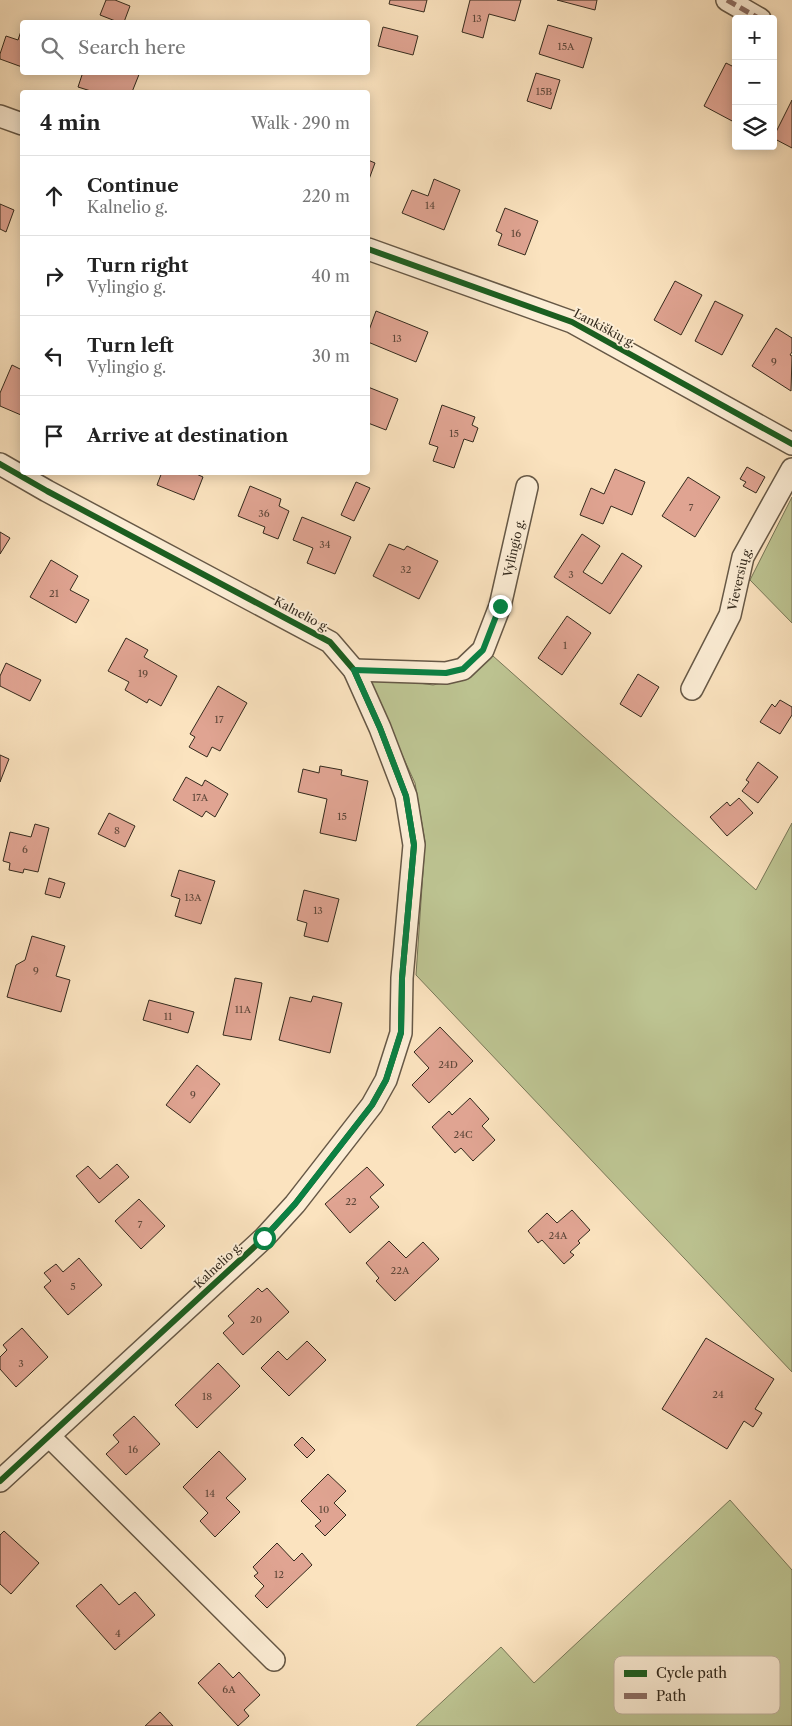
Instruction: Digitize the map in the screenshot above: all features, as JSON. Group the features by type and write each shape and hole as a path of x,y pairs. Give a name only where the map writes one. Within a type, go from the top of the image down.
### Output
{"street":[{"path":"727,0 753,15"},
{"path":"0,116 20,123"},
{"name":"Lankiškių g.","path":"370,250 572,322 792,444"},
{"name":"Kalnelio g.","path":"0,464 46,491 330,642 354,670 380,728 406,796 414,845 402,978 401,1032 386,1080 372,1105 295,1204 264,1238 0,1481"},
{"name":"Vieversių g.","path":"692,689 730,615 743,558 792,469"},
{"name":"Vylingio g.","path":"354,670 446,673 463,669 483,650 500,606 527,487"},
{"path":"49,1436 274,1660"}],"green space":[{"path":"792,497 792,623 750,580"},
{"path":"493,656 756,890 792,823 792,1372 416,975 425,842 415,783 370,685 370,676 433,685 470,677"},
{"path":"730,1500 792,1570 792,1726 416,1726 501,1647 534,1683"}],"building":[{"path":"106,0 115,0 130,6 125,20 113,20 100,15"},
{"path":"390,0 427,0 424,12 389,4"},
{"path":"470,0 521,0 515,21 489,14 483,38 462,32"},
{"path":"557,0 597,0 595,10"},
{"path":"548,25 592,38 583,68 539,54"},
{"path":"383,27 418,36 413,55 378,46"},
{"path":"20,34 20,66 0,59 6,36 18,40"},
{"path":"726,63 732,66 732,121 704,106"},
{"path":"536,73 560,80 551,109 527,101"},
{"path":"82,75 139,75 133,90 88,90 78,87"},
{"path":"792,100 792,148 777,140 777,130"},
{"path":"370,161 375,163 370,177"},
{"path":"434,179 460,190 444,230 402,213 412,190 428,196"},
{"path":"0,204 14,210 6,232 0,229"},
{"path":"505,208 538,221 525,255 498,245 502,234 496,231"},
{"path":"675,281 702,295 681,335 654,320"},
{"path":"715,301 743,315 722,355 695,341"},
{"path":"376,311 428,332 416,362 370,343 370,328"},
{"path":"776,328 792,338 792,352 790,355 792,356 791,391 752,366"},
{"path":"12,365 20,369 20,415 0,406 0,393"},
{"path":"370,388 398,399 386,430 370,424"},
{"path":"442,405 475,417 472,425 478,428 473,442 464,439 454,468 433,461 438,447 429,444"},
{"path":"747,467 765,477 756,493 743,486 746,482 740,479"},
{"path":"615,469 645,482 632,515 611,506 603,524 580,515 591,488 604,494"},
{"path":"161,475 199,475 203,477 194,500 157,485"},
{"path":"688,477 720,497 695,537 662,516"},
{"path":"356,482 370,488 354,521 341,515"},
{"path":"250,486 281,499 279,506 289,511 278,539 263,533 265,527 238,516"},
{"path":"302,517 351,537 335,574 307,563 313,548 293,540"},
{"path":"0,532 10,538 0,554"},
{"path":"582,534 600,546 583,572 602,584 622,553 642,566 610,614 554,577"},
{"path":"389,544 404,550 407,546 438,561 419,599 373,576"},
{"path":"51,560 78,576 70,590 89,600 76,623 30,597"},
{"path":"567,616 591,633 562,675 538,658"},
{"path":"126,638 148,650 144,657 177,676 161,706 149,699 147,703 125,690 129,682 108,671"},
{"path":"6,663 41,680 30,701 0,686 0,676"},
{"path":"638,674 659,687 641,717 620,704"},
{"path":"218,686 247,703 220,751 212,747 207,757 189,747 195,737 190,734"},
{"path":"780,700 792,707 792,715 780,734 760,722 772,704 775,707"},
{"path":"0,755 9,759 0,782"},
{"path":"758,762 778,777 758,803 742,791 749,782 746,780"},
{"path":"320,766 342,770 341,775 368,781 356,841 320,833 327,799 298,792 303,769 319,773"},
{"path":"186,777 202,786 205,780 228,794 215,817 206,811 202,817 173,800"},
{"path":"739,798 753,813 727,836 710,817 727,802 730,806"},
{"path":"109,813 135,826 125,847 98,834"},
{"path":"35,824 49,828 38,872 24,869 23,873 9,870 10,863 3,861 10,832 31,837"},
{"path":"179,870 215,881 201,924 175,916 180,899 171,896"},
{"path":"49,878 65,883 60,898 45,894"},
{"path":"304,890 339,899 328,942 304,936 307,923 297,920"},
{"path":"32,936 65,946 56,976 70,980 61,1012 7,997 16,965 25,960"},
{"path":"235,978 262,983 251,1040 223,1035"},
{"path":"313,996 342,1003 330,1053 279,1040 290,997 311,1002"},
{"path":"149,1000 194,1012 188,1033 143,1020"},
{"path":"440,1027 473,1061 429,1103 412,1085 429,1068 414,1052"},
{"path":"197,1065 220,1084 190,1123 166,1105"},
{"path":"470,1098 489,1119 482,1126 495,1140 473,1161 461,1148 455,1153 432,1127 449,1111 452,1115"},
{"path":"117,1164 129,1177 99,1203 76,1176 88,1166 100,1179"},
{"path":"367,1167 384,1185 370,1197 379,1207 350,1233 325,1204"},
{"path":"139,1199 165,1226 141,1249 115,1221"},
{"path":"572,1210 590,1230 578,1241 580,1243 570,1252 574,1255 564,1264 542,1240 538,1243 528,1231 547,1213 557,1223"},
{"path":"389,1241 406,1258 423,1242 439,1259 395,1301 376,1281 379,1278 366,1263"},
{"path":"79,1258 102,1285 68,1315 44,1287 51,1281 44,1273 56,1264 63,1272"},
{"path":"258,1288 262,1292 267,1288 289,1312 243,1355 223,1333 234,1323 228,1316"},
{"path":"22,1328 48,1357 16,1387 0,1369 0,1357 7,1350 3,1345"},
{"path":"706,1338 774,1379 755,1409 762,1413 753,1427 744,1421 727,1449 662,1409"},
{"path":"307,1341 326,1360 289,1396 261,1368 278,1351 287,1360"},
{"path":"218,1363 240,1386 197,1428 175,1405"},
{"path":"134,1416 160,1444 126,1475 106,1454 119,1442 113,1435"},
{"path":"302,1437 315,1450 307,1458 294,1445"},
{"path":"219,1451 246,1479 226,1498 240,1512 215,1537 200,1521 208,1513 183,1487"},
{"path":"328,1474 346,1491 334,1503 346,1515 325,1536 315,1526 321,1521 301,1501"},
{"path":"4,1531 39,1563 11,1594 0,1584 0,1535"},
{"path":"277,1543 294,1561 302,1553 312,1565 267,1608 255,1596 264,1586 254,1576 258,1573 253,1567"},
{"path":"101,1584 119,1605 135,1592 155,1615 115,1650 76,1606"},
{"path":"219,1663 233,1678 239,1672 260,1695 244,1710 249,1716 238,1726 198,1683"},
{"path":"160,1712 173,1726 145,1726"}],"marked path":[{"path":"727,0 753,15"}],"cycle path":[{"path":"370,250 572,322 792,444"},
{"path":"0,464 330,642 354,670 380,728 406,796 414,845 402,978 401,1033 386,1080 372,1105 295,1204 264,1238 0,1481"}],"route":[{"path":"264,1238 295,1204 372,1105 386,1080 401,1032 402,978 414,845 406,796 380,728 354,670 446,673 463,669 483,650 500,606"}]}
